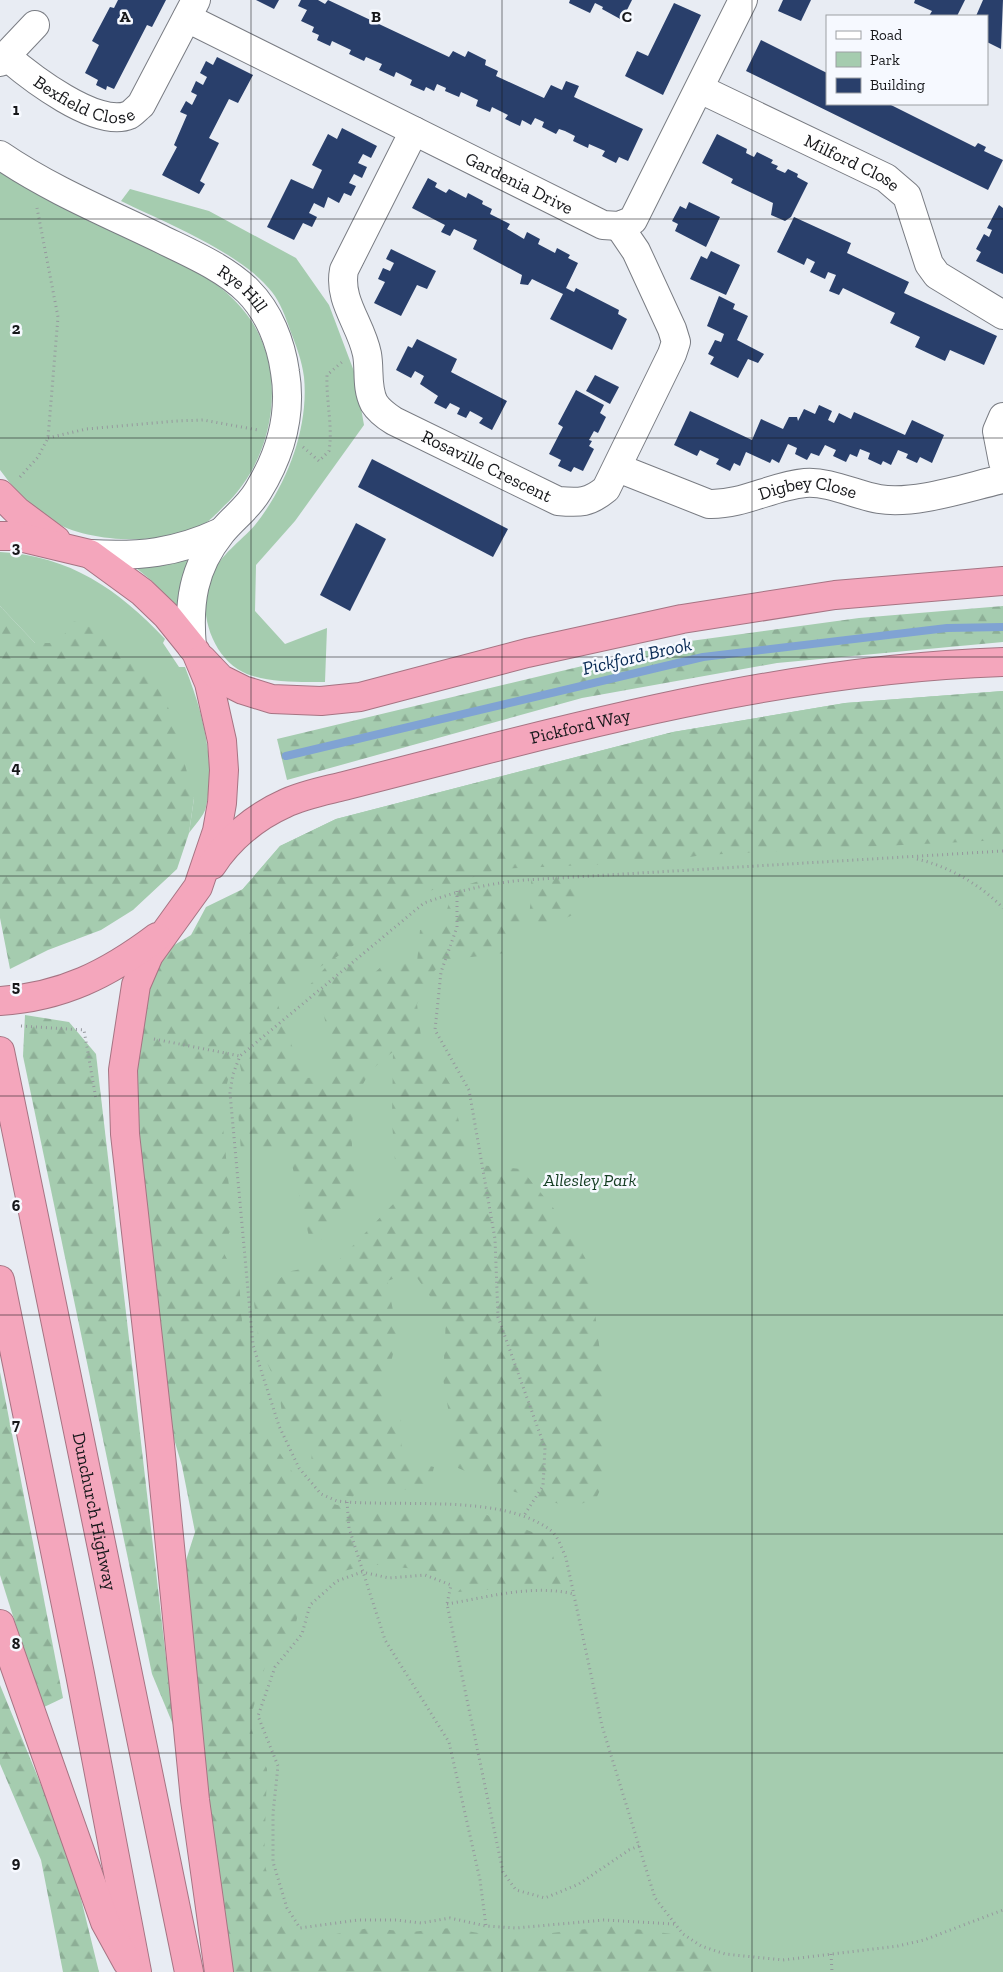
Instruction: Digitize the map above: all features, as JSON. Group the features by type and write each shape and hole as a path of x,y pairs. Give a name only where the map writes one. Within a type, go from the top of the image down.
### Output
{"highway":[{"path":"0,494 17,512 40,530 83,552 142,592 167,616 221,679 243,690 272,699 321,701 360,697 527,653 682,619 834,596 1003,581"},
{"path":"0,536 15,536 83,552"},
{"path":"194,649 209,683 217,713 222,741 224,770 222,803 217,832 198,887 149,955 136,986 123,1070 124,1115 196,1800 219,1972"},
{"name":"Pickford Way","path":"198,887 219,855 261,816 286,803 322,792 637,712 748,690 855,675 1003,662"},
{"path":"0,1001 22,1000 63,991 98,976 168,929"},
{"name":"Dunchurch Highway","path":"1,1056 188,1972"},
{"path":"0,1280 80,1674 137,1972"},
{"path":"0,1624 105,1922 133,1972"}],"street":[{"path":"619,226 632,220 700,89 735,3"},
{"name":"Bexfield Close","path":"35,25 3,59 60,96 90,111 110,116 129,115 141,105 191,9"},
{"name":"Gardenia Drive","path":"191,9 414,131 603,225 619,226"},
{"name":"Milford Close","path":"700,89 886,178 900,188 907,196 929,264 936,275 1003,315"},
{"name":"Rosaville Crescent","path":"414,131 344,270 343,295 354,315 367,353 370,392 381,412 394,421 558,502 576,503 593,500 606,490 672,354 676,342 672,329 636,251 619,226"},
{"name":"Rye Hill","path":"0,155 86,203 180,248 222,271 247,291 264,311 281,354 288,391 283,439 258,491 237,518 221,532 195,545 162,553 123,556 83,552"},
{"path":"1003,417 997,431 1003,462"},
{"name":"Digbey Close","path":"618,468 709,504 746,500 805,483 881,500 907,499 1003,479"},
{"name":"Rye Hill","path":"194,649 190,601 202,563 221,532"}],"path":[{"path":"21,477 38,457 48,438 58,317 35,198"},
{"path":"306,448 319,461 329,451 332,434 326,395 327,375 338,363 367,353"},
{"path":"48,438 86,429 203,420 263,431"},
{"path":"1003,851 525,880 490,883 457,891 424,904 240,1056 233,1074 230,1093 253,1345 279,1426 299,1468 321,1494 337,1501 491,1508 523,1517 550,1529 566,1558 602,1726 655,1898 683,1934 701,1946 726,1954 783,1960 898,1946 924,1940 1003,1910"},
{"path":"912,858 936,863 995,900 1003,908"},
{"path":"457,891 457,927 441,972 435,1030 469,1090 495,1239 498,1317 545,1448 543,1486 523,1517"},
{"path":"19,1026 84,1030 97,1106"},
{"path":"150,1038 240,1056"},
{"path":"347,1502 349,1528 385,1640 449,1742 476,1862 486,1926"},
{"path":"639,1846 629,1850 579,1884 546,1898 516,1890 503,1872 447,1604 451,1585 425,1575 389,1578 362,1572 337,1581 310,1605 302,1634 275,1667 258,1716 278,1766 273,1813 273,1862 287,1908 300,1928 358,1920 396,1920 421,1923 450,1918 486,1926 516,1928 604,1920 674,1924"},
{"path":"447,1604 527,1591 555,1590 574,1594"},
{"path":"831,1954 832,1972"}],"green space":[{"path":"0,171 42,195 204,276 232,298 244,311 259,334 268,359 272,385 271,412 265,439 255,464 241,486 217,513 204,524 188,531 149,539 106,538 85,534 51,520 37,510 23,498 0,470"},
{"path":"130,189 209,211 296,258 329,305 355,374 364,425 295,521 256,565 255,611 285,644 327,628 325,682 270,680 239,670 218,649 211,635 205,605 207,590 215,568 255,525 277,492 286,474 299,436 305,396 304,377 302,365 285,315 272,292 242,264 181,229 121,201"},
{"path":"0,552 49,560 91,578 111,591 147,621 165,639 163,643 179,667 185,667 202,718 206,736 209,771 206,807 189,833 194,798 58,643 35,643 0,606"},
{"path":"166,558 194,559 179,609 152,581 130,563"},
{"path":"0,606 35,643 58,643 74,621 114,636 155,675 172,717 194,798 189,833 177,869 133,910 101,930 48,950 10,969 0,918"},
{"path":"1003,606 1003,642 777,663 582,698 287,780 277,739 683,642 859,618"},
{"name":"Allesley Park","path":"1003,691 1003,1972 254,1972 165,1069 235,898 280,846 336,819 673,732 845,703"},
{"path":"1003,691 1003,840 703,855 655,862 499,869 423,893 403,905 372,933 335,958 373,974 390,959 417,963 420,930 441,927 454,889 482,880 518,913 529,916 532,891 530,872 571,873 580,889 577,913 553,924 533,921 516,923 505,953 454,959 435,970 417,1004 421,1037 450,1084 469,1164 521,1169 565,1222 589,1265 603,1376 604,1481 596,1499 571,1507 515,1492 458,1468 443,1378 446,1319 413,1272 387,1281 398,1335 386,1381 381,1414 401,1419 402,1459 434,1467 427,1496 394,1486 368,1484 359,1485 353,1497 329,1490 311,1474 312,1442 282,1414 279,1389 259,1345 254,1302 287,1272 338,1261 398,1199 392,1122 393,1052 376,1066 364,1082 357,1100 352,1140 359,1202 312,1249 292,1165 283,1147 241,1151 238,1110 248,1102 236,1047 221,1108 233,1226 221,1248 239,1281 243,1334 265,1431 309,1497 362,1512 487,1515 548,1538 561,1584 457,1592 464,1586 442,1572 370,1564 333,1574 301,1601 295,1627 266,1663 249,1723 267,1769 264,1862 277,1910 303,1940 369,1928 411,1932 450,1928 484,1934 543,1934 613,1926 672,1934 724,1964 726,1972 229,1972 181,1576 195,1532 182,1466 166,1412 137,1125 138,1066 151,977 166,950 191,935 206,907 243,889 280,846 336,819 673,732 845,703","holes":["333,959 307,988 324,1015 331,1053 332,1077 303,1078 276,999"]},
{"path":"25,1015 69,1022 96,1054 174,1727 152,1674 23,1056"},
{"path":"0,1372 63,1698 42,1708 0,1575"},
{"path":"0,1685 71,1858 99,1972 63,1972 41,1860 0,1764"}],"building":[{"path":"118,0 166,0 152,27 147,25 114,89 107,86 106,90 96,85 98,80 85,73 99,45 92,41 110,7 114,8"},
{"path":"256,0 279,0 274,9"},
{"path":"301,0 318,0 325,4 328,0 449,57 453,51 465,57 468,51 486,60 485,65 498,71 496,76 544,98 551,85 562,90 566,81 579,86 574,97 643,129 628,161 619,157 616,163 602,156 605,151 589,144 588,148 573,141 575,136 565,131 559,129 556,134 542,127 544,122 535,118 531,125 522,120 520,126 505,119 508,115 492,107 490,112 476,106 478,100 461,92 459,97 445,91 446,88 437,84 434,91 426,87 424,91 410,85 412,80 396,72 394,77 379,70 382,64 366,57 364,61 349,54 351,50 332,41 330,46 317,40 319,35 312,32 314,27 301,21 307,10 298,6"},
{"path":"570,0 632,0 622,20 595,3 590,13 569,3"},
{"path":"783,0 811,0 801,21 778,11"},
{"path":"915,0 965,0 958,15 930,15 932,11 914,3"},
{"path":"983,0 1003,0 1001,49 988,42 988,15 976,15"},
{"path":"674,3 701,15 663,95 625,76 637,51 648,56"},
{"path":"761,40 826,72 826,105 891,105 975,147 978,143 986,147 984,151 1003,160 988,190 746,71"},
{"path":"217,57 253,75 238,103 229,99 209,138 219,143 200,181 205,184 199,194 162,175 177,147 174,145 187,115 180,112 186,101 192,105 197,95 191,92 196,81 203,85 207,77 200,73 206,61 213,65"},
{"path":"342,128 377,146 371,158 363,154 358,163 367,167 362,178 354,174 349,183 356,186 351,196 344,193 339,203 328,197 324,208 314,203 309,213 317,217 312,227 303,223 294,240 267,227 291,179 313,189 322,170 312,165 328,134 337,139"},
{"path":"717,134 747,149 746,153 754,157 757,152 773,160 771,163 778,166 776,169 785,173 788,169 798,174 797,177 808,183 791,217 785,221 771,215 773,203 731,183 733,179 702,163"},
{"path":"428,178 437,183 435,187 446,193 449,189 466,198 468,193 483,201 482,204 492,209 490,214 510,224 507,229 524,239 527,232 540,239 538,244 555,253 557,248 570,255 568,258 578,263 566,288 574,292 576,288 619,310 618,314 627,319 612,350 550,319 563,294 532,279 528,285 520,284 522,275 473,249 477,240 454,229 450,236 441,232 445,225 412,208"},
{"path":"689,202 720,217 706,247 675,231 678,224 672,221 680,206 686,209"},
{"path":"999,205 1003,208 1003,274 976,261 981,252 976,249 984,234 989,237 992,230 987,228"},
{"path":"794,217 851,243 847,253 909,282 904,293 997,336 984,365 950,350 945,361 915,347 920,337 890,323 895,313 843,288 839,295 829,291 836,275 828,272 825,279 810,272 815,262 807,258 804,265 777,252"},
{"path":"391,249 436,271 427,289 417,285 401,316 374,303 385,282 378,279 383,268 390,271 394,263 386,259"},
{"path":"711,251 740,265 726,295 690,279 701,256 707,259"},
{"path":"719,296 735,304 733,309 748,316 737,340 764,354 758,363 748,359 738,378 710,364 714,357 708,354 715,340 721,342 724,334 707,326"},
{"path":"417,339 457,359 451,372 507,401 492,430 479,423 483,418 470,411 466,418 457,414 460,408 450,403 446,409 434,403 438,396 420,384 424,376 415,371 411,378 396,370 408,346 412,348"},
{"path":"595,375 619,387 610,404 586,391"},
{"path":"576,390 604,405 600,413 606,417 598,433 594,431 589,440 592,441 589,446 594,449 583,471 574,467 571,472 558,466 561,460 549,454 563,427 558,424"},
{"path":"819,405 832,411 828,420 834,423 839,413 851,419 854,412 905,435 912,420 944,435 932,463 920,457 917,463 906,458 908,454 898,450 891,465 883,461 881,465 868,459 870,453 860,449 857,457 850,454 846,462 833,456 836,450 825,445 819,456 811,453 807,460 795,454 797,448 788,444 779,463 772,459 770,463 746,452 740,466 734,463 730,471 716,464 719,459 700,450 697,456 674,445 690,411 752,440 761,419 783,429 789,417 797,417 798,421 804,409 815,414"},
{"path":"372,459 508,529 493,557 358,487"},
{"path":"356,523 386,539 350,611 320,595"}],"waterway":[{"name":"Pickford Brook","path":"286,756 703,657 947,628 1003,627"}]}
